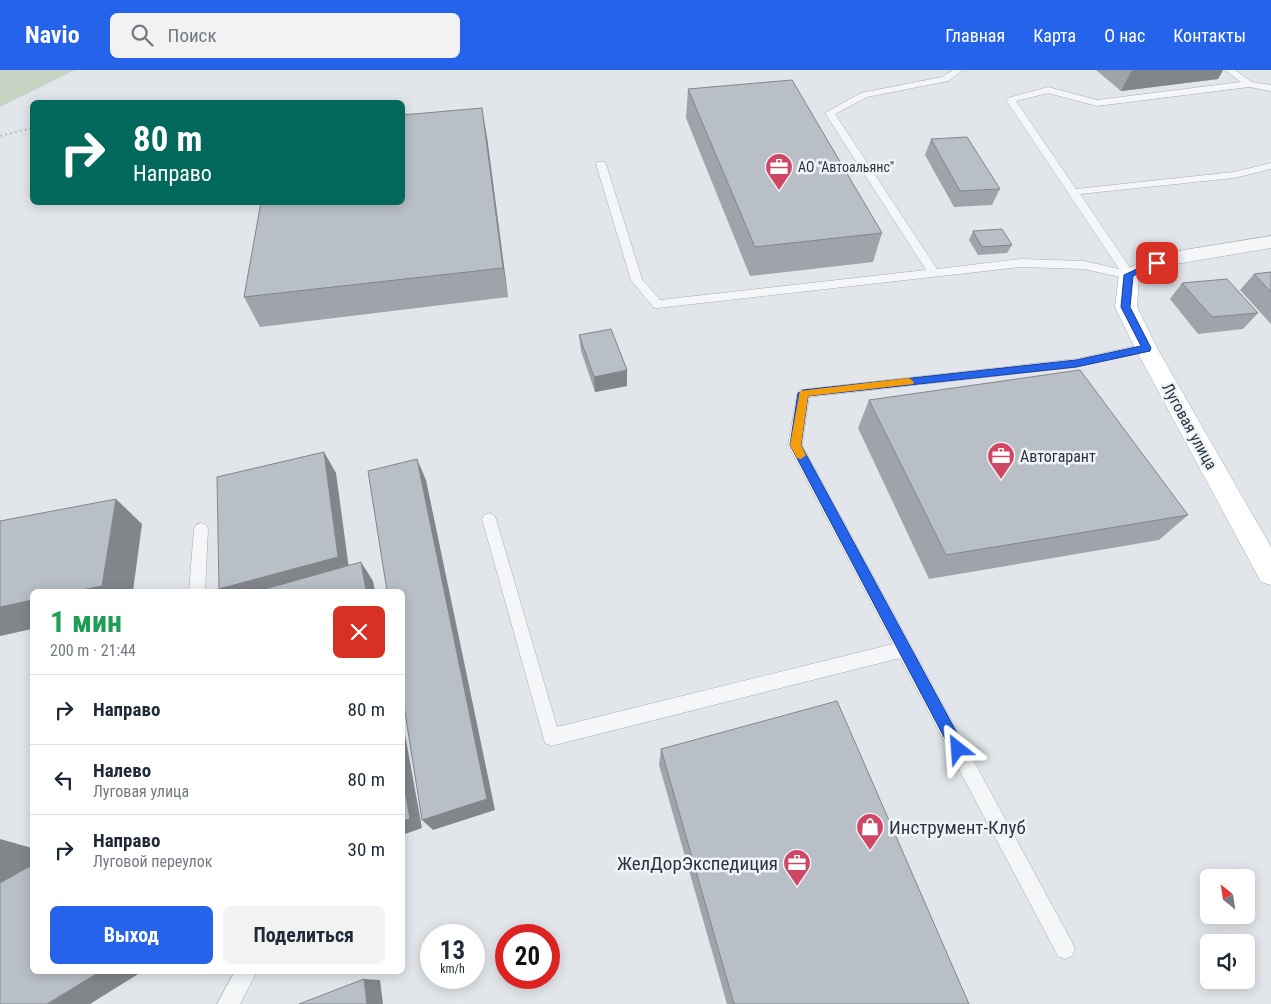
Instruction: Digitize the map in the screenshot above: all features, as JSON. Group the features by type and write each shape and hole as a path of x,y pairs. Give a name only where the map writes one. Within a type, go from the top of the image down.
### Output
{"street":[{"path":"1128,275 1172,258 1271,242"},
{"name":"Луговая улица","path":"1128,275 1126,307 1146,348 1271,573"}],"lane":[{"path":"934,273 830,113 864,95 946,79 959,70"},
{"path":"1230,70 1248,84"},
{"path":"1128,275 1010,100 1048,90 1097,103 1248,84 1271,88"},
{"path":"601,164 637,280 657,304 1021,264 1084,265 1128,275"},
{"path":"1073,192 1234,175 1271,166"},
{"path":"1065,949 796,445 803,393 1076,363 1146,348"},
{"path":"489,520 551,737 904,649"},
{"path":"197,589 202,529"},
{"path":"228,1004 245,974"}],"path":[{"path":"0,136 30,128"}],"green space":[{"path":"0,70 75,70 0,107"}],"building":[{"path":"792,80 882,233 755,247 688,89"},
{"path":"482,108 503,268 244,297 260,205 405,205 405,115"},
{"path":"967,137 1000,189 960,191 931,139"},
{"path":"1002,229 1012,245 982,247 973,231"},
{"path":"1271,272 1271,292 1254,274"},
{"path":"1227,279 1258,313 1212,317 1182,283"},
{"path":"611,329 627,370 594,377 579,335"},
{"path":"1080,370 1188,515 946,555 869,400"},
{"path":"324,452 338,557 219,589 217,477"},
{"path":"417,459 487,799 422,820 405,712 405,589 387,589 368,471"},
{"path":"116,499 102,586 86,589 30,589 30,600 0,607 0,521"},
{"path":"361,562 366,589 265,589"},
{"path":"837,701 969,1004 734,1004 661,749"},
{"path":"405,790 410,819 405,820"},
{"path":"30,866 30,974 96,974 47,1004 0,1004 0,883"},
{"path":"364,979 367,1004 299,1004"}],"slow traffic":[{"path":"801,455 796,445 803,393 909,382"}],"place":[{"name":"АО \"Автоальянс\"","path":"779,191"},
{"name":"Автогарант","path":"1001,480"},
{"name":"Инструмент-Клуб","path":"870,851"},
{"name":"ЖелДорЭкспедиция","path":"797,887"}],"route":[{"path":"958,749 796,445 803,393 1076,363 1146,348 1126,307 1128,275 1157,263"}]}
